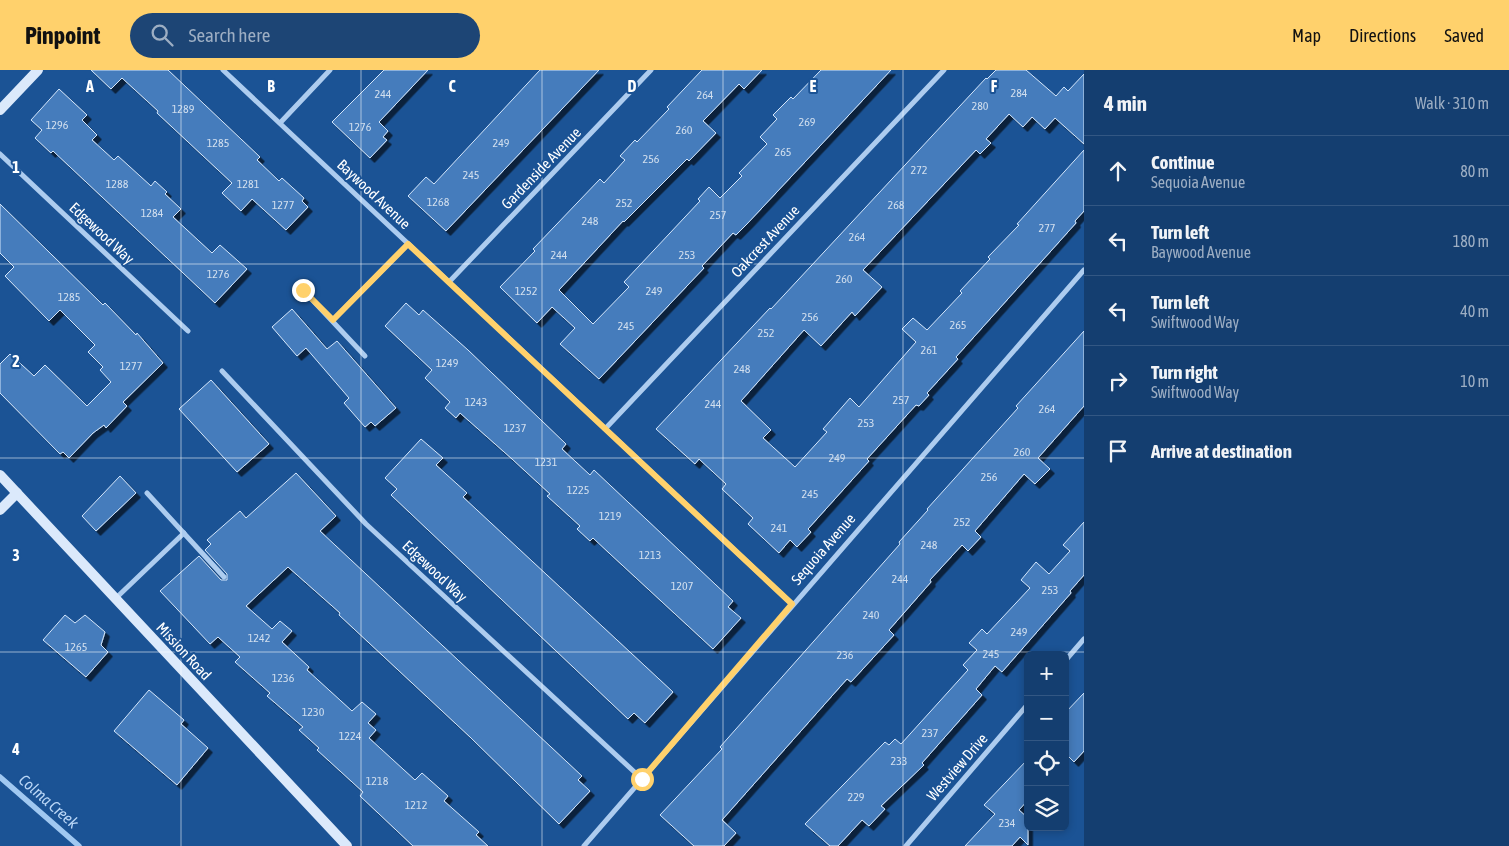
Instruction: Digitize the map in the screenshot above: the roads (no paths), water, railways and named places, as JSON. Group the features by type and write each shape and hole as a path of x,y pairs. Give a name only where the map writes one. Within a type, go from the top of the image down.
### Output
{"main road":[{"path":"0,110 38,70"},
{"name":"Mission Road","path":"0,475 347,846"},
{"path":"0,510 17,493"}],"street":[{"name":"Baywood Avenue","path":"223,70 792,604"},
{"path":"280,123 330,70"},
{"name":"Gardenside Avenue","path":"449,282 651,70"},
{"name":"Oakcrest Avenue","path":"605,429 944,70"},
{"name":"Edgewood Way","path":"0,154 188,331"},
{"path":"333,320 408,244"},
{"name":"Sequoia Avenue","path":"584,846 792,604 1084,270"},
{"path":"303,290 365,356"},
{"name":"Edgewood Way","path":"222,371 366,524 642,779"},
{"path":"147,493 224,577"},
{"path":"115,599 184,533"},
{"path":"1069,656 1084,639"},
{"name":"Westview Drive","path":"906,846 1024,709"}],"waterway":[{"name":"Colma Creek","path":"0,777 79,846"}]}
